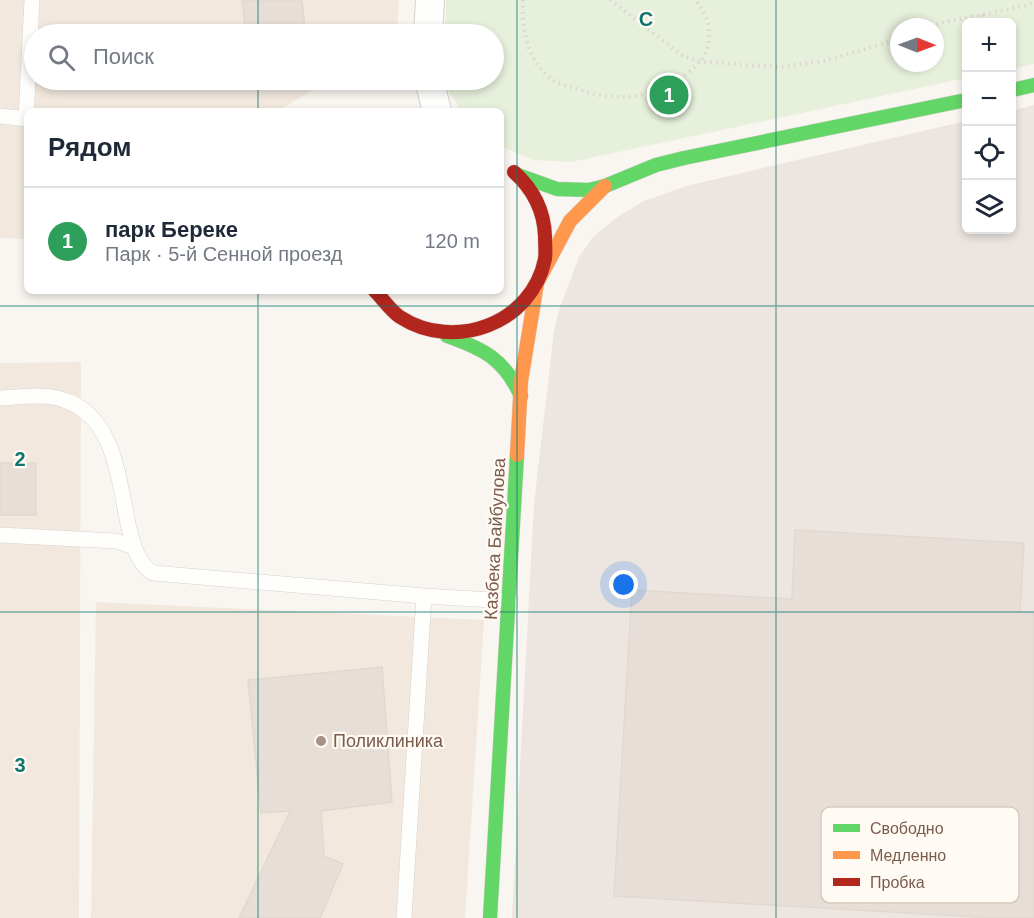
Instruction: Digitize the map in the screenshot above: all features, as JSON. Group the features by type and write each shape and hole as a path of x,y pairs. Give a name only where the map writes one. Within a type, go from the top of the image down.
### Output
{"street":[{"path":"429,24 430,0"},
{"path":"1016,89 1034,85"},
{"path":"424,108 427,90"},
{"path":"431,90 437,108"},
{"path":"518,175 546,186 567,190 589,190 605,186 656,165 684,158 962,101"},
{"path":"442,334 470,333 498,324 521,306 537,283 546,255 545,226 536,198 518,175 504,164"},
{"name":"Казбека Байбулова","path":"490,918 524,355 537,283 570,221 605,186"},
{"path":"377,294 390,310 401,319 428,331 468,343 494,356 507,369 521,396"}],"lane":[{"path":"31,24 32,0"},
{"path":"27,90 27,108"},
{"path":"0,116 24,119"},
{"path":"0,398 64,399 81,408 98,425 110,448 120,479 135,547 146,569 153,573 510,601"},
{"path":"0,535 116,541 135,547"},
{"path":"404,918 424,596"}],"path":[{"path":"523,0 524,32 531,51 541,68 555,82 593,95 632,98 669,87 702,62 710,44 709,24 701,5 695,0"},
{"path":"610,0 683,56 702,62 781,67 824,61 890,42"},
{"path":"944,24 1034,2"}],"shaded area":[{"path":"0,0 399,0 398,24 24,24 24,90 313,90 283,108 24,108 24,239 0,238"},
{"path":"1034,105 1034,918 512,918 534,504 554,331 560,307 579,257 594,236 616,218 642,202 686,186 962,122 962,234 1016,234 1016,110"},
{"path":"81,362 79,918 0,918 0,363"},
{"path":"96,602 484,620 465,918 91,918"}],"green space":[{"path":"446,0 1034,0 1034,64 1016,68 1016,18 962,18 962,79 571,162 533,160 504,147 504,108 459,108 448,90 504,90 504,24 445,24"}],"building":[{"path":"242,0 302,0 305,24 245,24"},
{"path":"0,463 36,463 36,515 0,515"},
{"path":"795,530 1024,543 1020,612 1034,613 1034,918 994,918 614,896 632,590 792,599"},
{"name":"Поликлиника","path":"382,667 392,802 321,811 324,856 343,864 320,918 239,918 290,811 261,813 248,680"}],"traffic: fast":[{"path":"1016,89 1034,85"},
{"path":"518,175 557,189 589,190 605,186 656,165 684,158 962,101"},
{"path":"447,336 492,357 507,373 521,396"},
{"path":"490,918 517,455"}],"traffic: slow":[{"path":"517,455 521,381 537,283 570,221 605,186"}],"traffic: jam":[{"path":"378,294 400,317 421,327 444,332 466,331 488,326 508,315 524,300 537,282 545,259 544,226 540,209 532,193 514,172"}],"place":[{"name":"парк Береке","path":"669,95"},
{"name":"Поликлиника","path":"321,741"}]}
